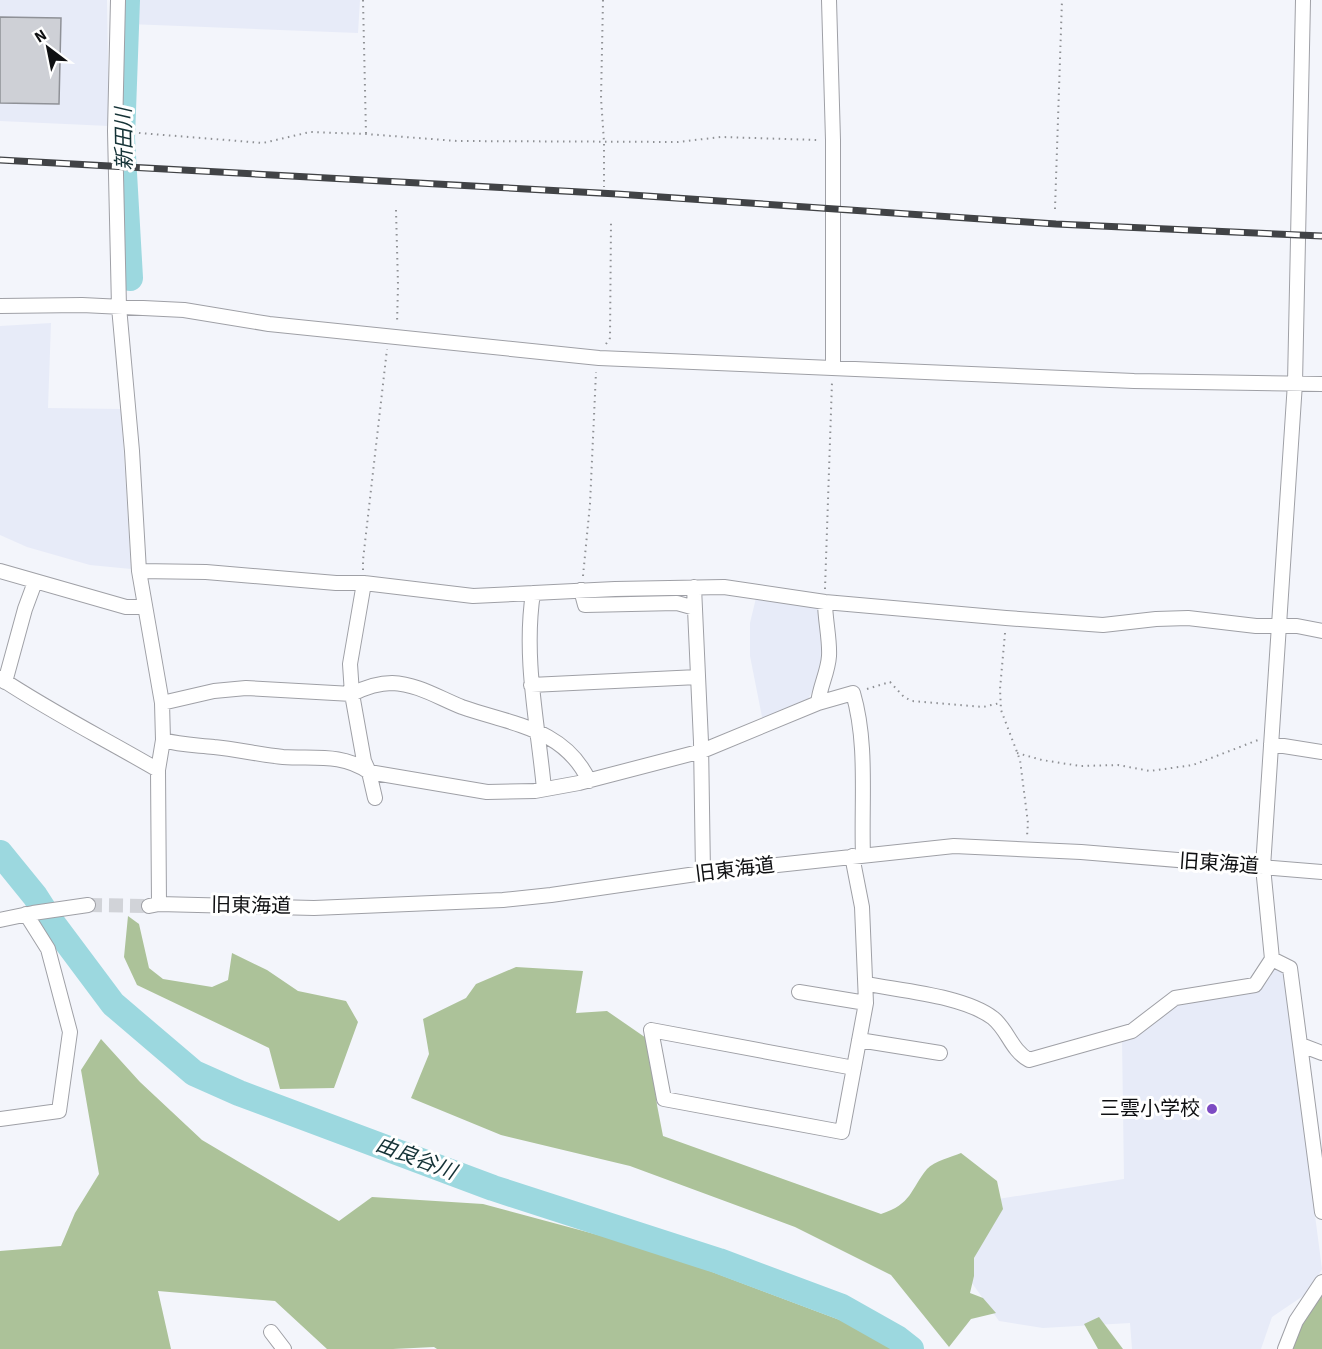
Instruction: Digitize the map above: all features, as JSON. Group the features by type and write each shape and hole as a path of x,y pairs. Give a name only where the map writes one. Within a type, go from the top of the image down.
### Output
{"street":[{"path":"35,582 2,680 35,702 91,730 158,770 163,740 162,703 139,571 132,451 119,307 115,131 117,0"},
{"path":"829,0 833,141 833,367"},
{"path":"867,984 960,1002 975,1008 994,1019 1019,1055 1029,1060 1132,1031 1175,998 1255,985 1272,959 1263,867 1295,383 1303,0"},
{"path":"0,306 82,305 184,310 269,324 599,358 1134,381 1322,384"},
{"path":"0,570 126,607 145,607"},
{"path":"139,571 206,572 336,583 364,583 473,596 724,587 825,602 1006,618 1103,625 1188,618 1322,631"},
{"path":"364,583 350,664 352,694 364,761 375,798"},
{"path":"694,587 702,751 703,873"},
{"path":"581,591 585,605 677,603 695,608"},
{"path":"533,593 529,620 531,685 544,789"},
{"path":"818,703 827,674 830,653 825,602"},
{"path":"531,685 698,677"},
{"path":"162,703 214,691 246,688 352,694 366,687 392,683 422,688 461,706 538,730 582,764 589,781"},
{"path":"163,740 175,744 282,757 355,762 369,772 487,792 544,789 589,781 702,751 818,703 853,693 858,708 861,740 857,856 867,984 866,1003 859,1040 854,1068 842,1132 664,1100 651,1030 854,1068"},
{"path":"1272,739 1322,752"},
{"name":"旧東海道","path":"158,770 154,905 314,908 503,900 703,873 954,846 1026,849 1322,872"},
{"path":"0,920 29,913 88,905"},
{"path":"0,1119 59,1111 70,1032 48,949 29,913"},
{"path":"1272,959 1290,968 1322,1212"},
{"path":"799,992 866,1003"},
{"path":"859,1040 940,1053"},
{"path":"1300,1045 1322,1053"},
{"path":"1285,1349 1296,1322 1322,1282"},
{"path":"271,1332 284,1349"}],"path":[{"path":"363,0 366,134"},
{"path":"603,0 601,98 604,187"},
{"path":"1055,209 1062,0"},
{"path":"115,131 263,143 310,132 457,141 678,142 721,137 833,141"},
{"path":"364,583 363,560 388,347 398,321 396,210"},
{"path":"581,591 590,504 596,376 599,358 610,338 611,222"},
{"path":"825,602 833,367"},
{"path":"1006,618 1000,703 1020,760 1028,823 1026,849"},
{"path":"853,693 890,682 904,697 912,701 983,707 1000,703"},
{"path":"1017,753 1041,760 1080,766 1118,765 1150,771 1193,765 1272,739"}],"shaded area":[{"path":"0,0 107,0 109,126 0,121"},
{"path":"130,0 360,0 358,33 129,24"},
{"path":"51,323 48,408 121,409 131,569 90,565 27,547 0,535 0,326"},
{"path":"756,598 821,607 826,658 822,673 806,703 763,722 750,656 750,623"},
{"name":"三雲小学校","path":"1277,964 1283,970 1322,1269 1309,1292 1272,1317 1261,1349 1132,1349 1130,1323 1043,1328 999,1321 967,1276 998,1199 1124,1179 1122,1039 1176,1003 1256,988"}],"green space":[{"path":"128,916 139,924 149,968 163,979 212,987 228,980 232,953 267,970 298,991 346,1001 358,1022 334,1088 280,1089 269,1048 137,985 124,957"},
{"path":"516,967 583,971 576,1013 607,1011 649,1040 663,1136 881,1214 905,1201 930,1166 961,1153 997,1181 1003,1209 974,1258 974,1276 970,1293 983,1298 996,1313 971,1319 949,1347 891,1275 795,1227 630,1166 501,1135 411,1098 429,1054 423,1019 466,998 476,984"},
{"path":"101,1039 140,1082 202,1140 339,1221 372,1197 483,1204 654,1250 885,1337 899,1349 437,1349 434,1347 327,1349 275,1301 158,1291 171,1349 0,1349 0,1251 61,1246 75,1213 99,1174 81,1070"},
{"path":"1322,1286 1322,1349 1290,1349"},
{"path":"1099,1317 1123,1349 1098,1349 1084,1324"}],"building":[{"path":"0,17 61,18 59,104 0,103"}],"waterway":[{"name":"新田川","path":"127,0 122,138 130,278"},
{"name":"由良谷川","path":"0,853 35,896 113,1004 194,1073 239,1093 493,1188 719,1261 842,1307 897,1338 911,1349"}],"tunnel":[{"path":"88,905 149,906"}],"railway":[{"path":"0,160 617,194 1056,224 1322,236"}],"place":[{"name":"三雲小学校","path":"1212,1109"}]}
